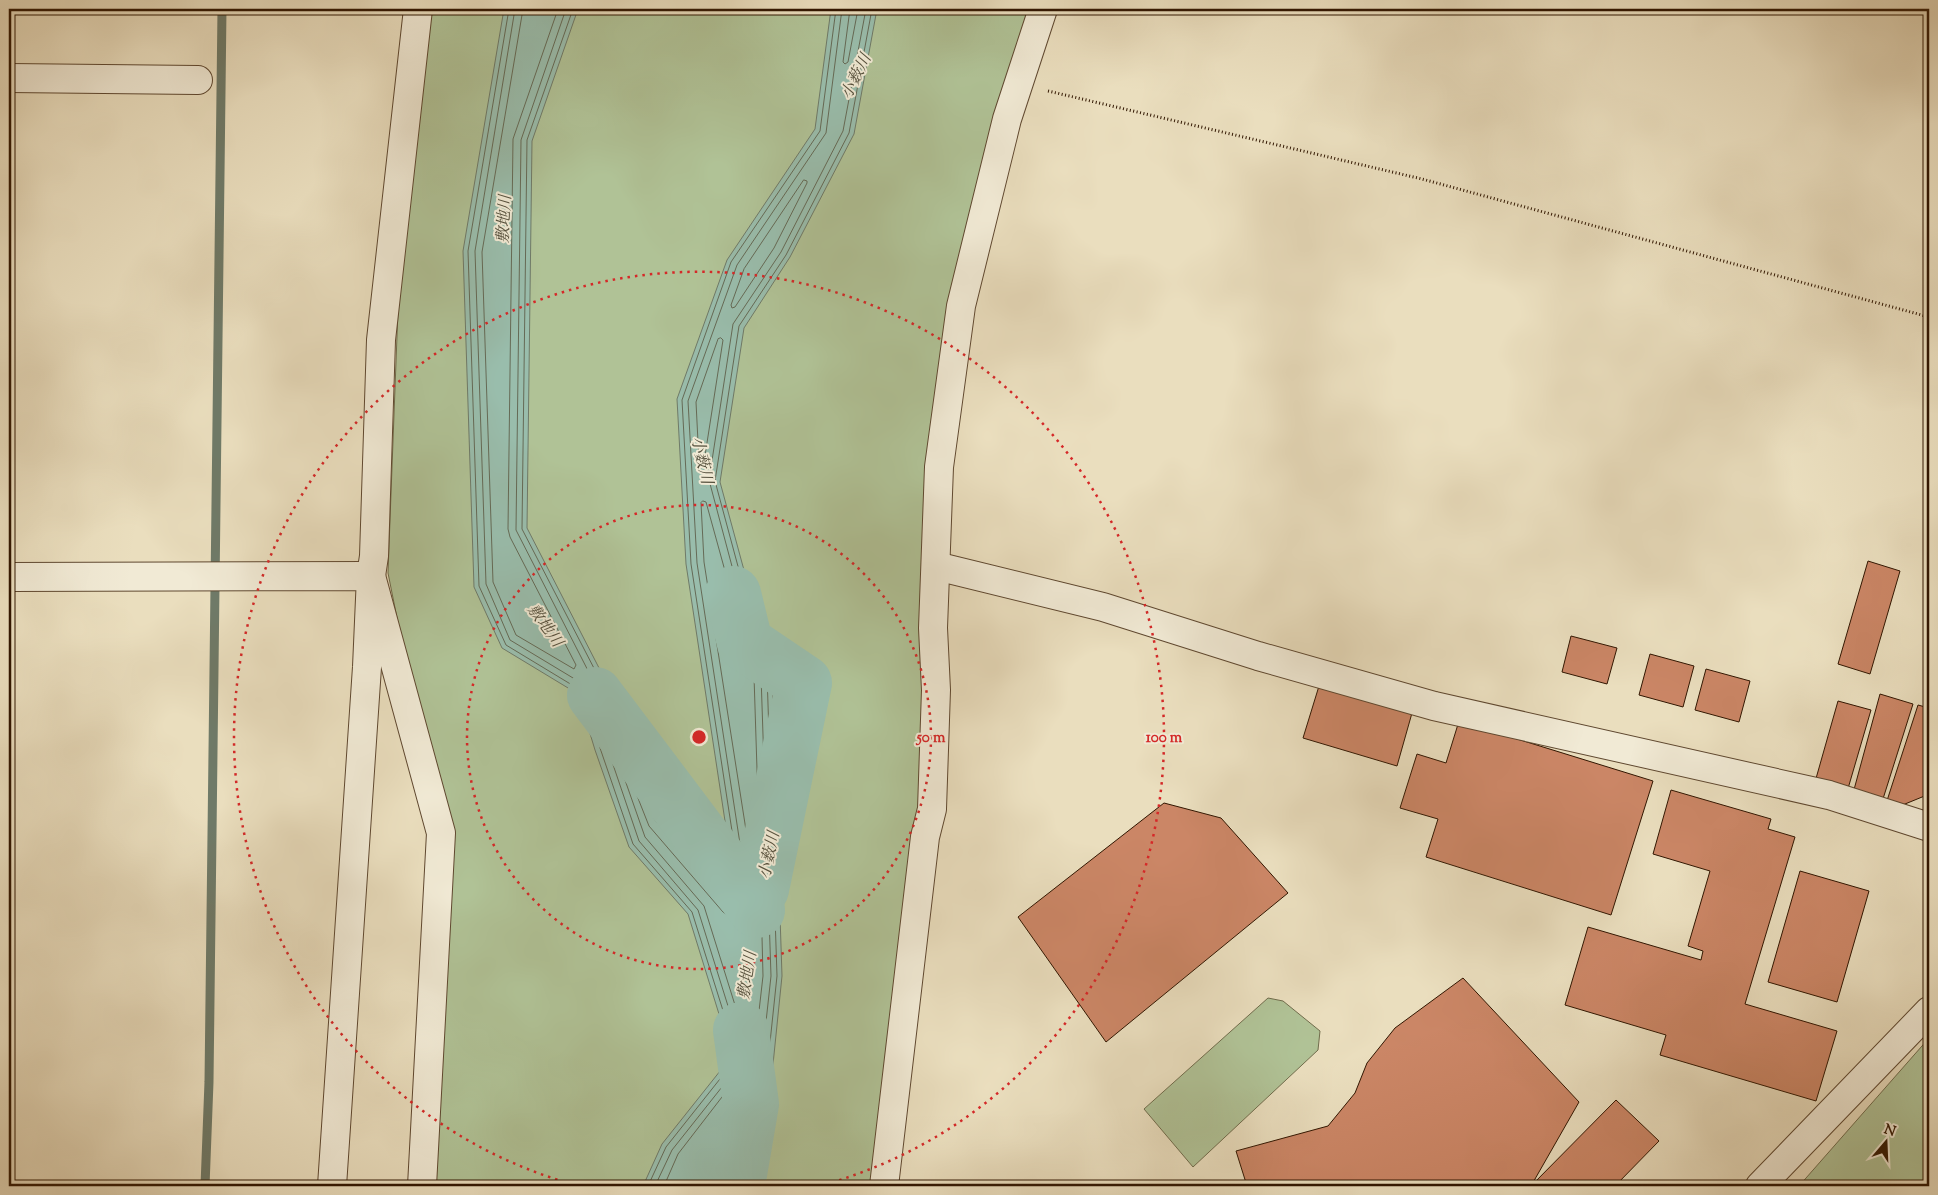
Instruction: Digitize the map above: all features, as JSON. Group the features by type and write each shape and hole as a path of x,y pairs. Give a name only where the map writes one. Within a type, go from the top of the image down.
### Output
{"street":[{"path":"332,1186 371,576 374,556 381,340 418,9"},
{"path":"884,1186 925,837 932,809 936,690 933,628 939,467 961,306 1007,119 1043,9"},
{"path":"9,78 198,80"},
{"path":"936,566 1103,607 1258,656 1434,706 1828,795 1929,827"},
{"path":"9,577 371,576"},
{"path":"371,576 441,834 422,1186"},
{"path":"1760,1186 1929,1012"}],"path":[{"path":"1018,84 1422,180 1929,317"}],"shaded area":[{"path":"422,9 1047,9 943,336 933,786 884,1186 434,1186 436,812 388,573 405,125"},
{"path":"1268,998 1283,1001 1320,1031 1318,1050 1193,1167 1144,1109"},
{"path":"1929,1038 1929,1186 1799,1186"}],"water":[{"path":"504,9 578,9 532,141 527,528 632,732 664,814 737,900 686,564 677,399 727,260 815,129 831,9 877,9 854,134 790,257 744,328 720,482 772,673 782,976 770,1094 751,1104 738,1180 734,1186 643,1186 662,1144 732,1056 688,914 629,847 595,750 578,694 502,648 474,587 463,251"}],"building":[{"path":"1868,561 1900,571 1870,674 1838,664"},
{"path":"1571,636 1617,648 1607,684 1562,672"},
{"path":"1650,654 1694,666 1683,707 1639,695"},
{"path":"1706,669 1750,681 1739,722 1695,710"},
{"path":"1319,686 1412,713 1397,766 1303,738"},
{"path":"1880,694 1913,704 1882,802 1852,797"},
{"path":"1838,701 1871,710 1847,792 1815,782"},
{"path":"1918,705 1929,708 1929,786 1927,795 1883,813"},
{"path":"1459,721 1653,781 1611,915 1426,857 1438,819 1400,808 1417,754 1446,763"},
{"path":"1671,790 1771,819 1768,829 1795,837 1745,1004 1837,1031 1816,1101 1660,1055 1666,1035 1565,1005 1588,927 1701,960 1703,951 1688,946 1710,871 1653,854"},
{"path":"1164,803 1221,818 1288,893 1106,1042 1018,917"},
{"path":"1800,871 1869,891 1837,1002 1768,982"},
{"path":"1463,978 1579,1102 1531,1186 1247,1186 1236,1151 1328,1126 1355,1093 1367,1063 1395,1028"},
{"path":"1616,1100 1659,1141 1615,1186 1531,1186"}],"waterway":[{"path":"205,1186 209,1082 222,9"},
{"name":"小薮川","path":"733,594 745,643 804,683 761,889"},
{"name":"敷地川","path":"595,695 757,910"},
{"name":"敷地川","path":"734,1186 738,1180 751,1104 741,1030"}]}
